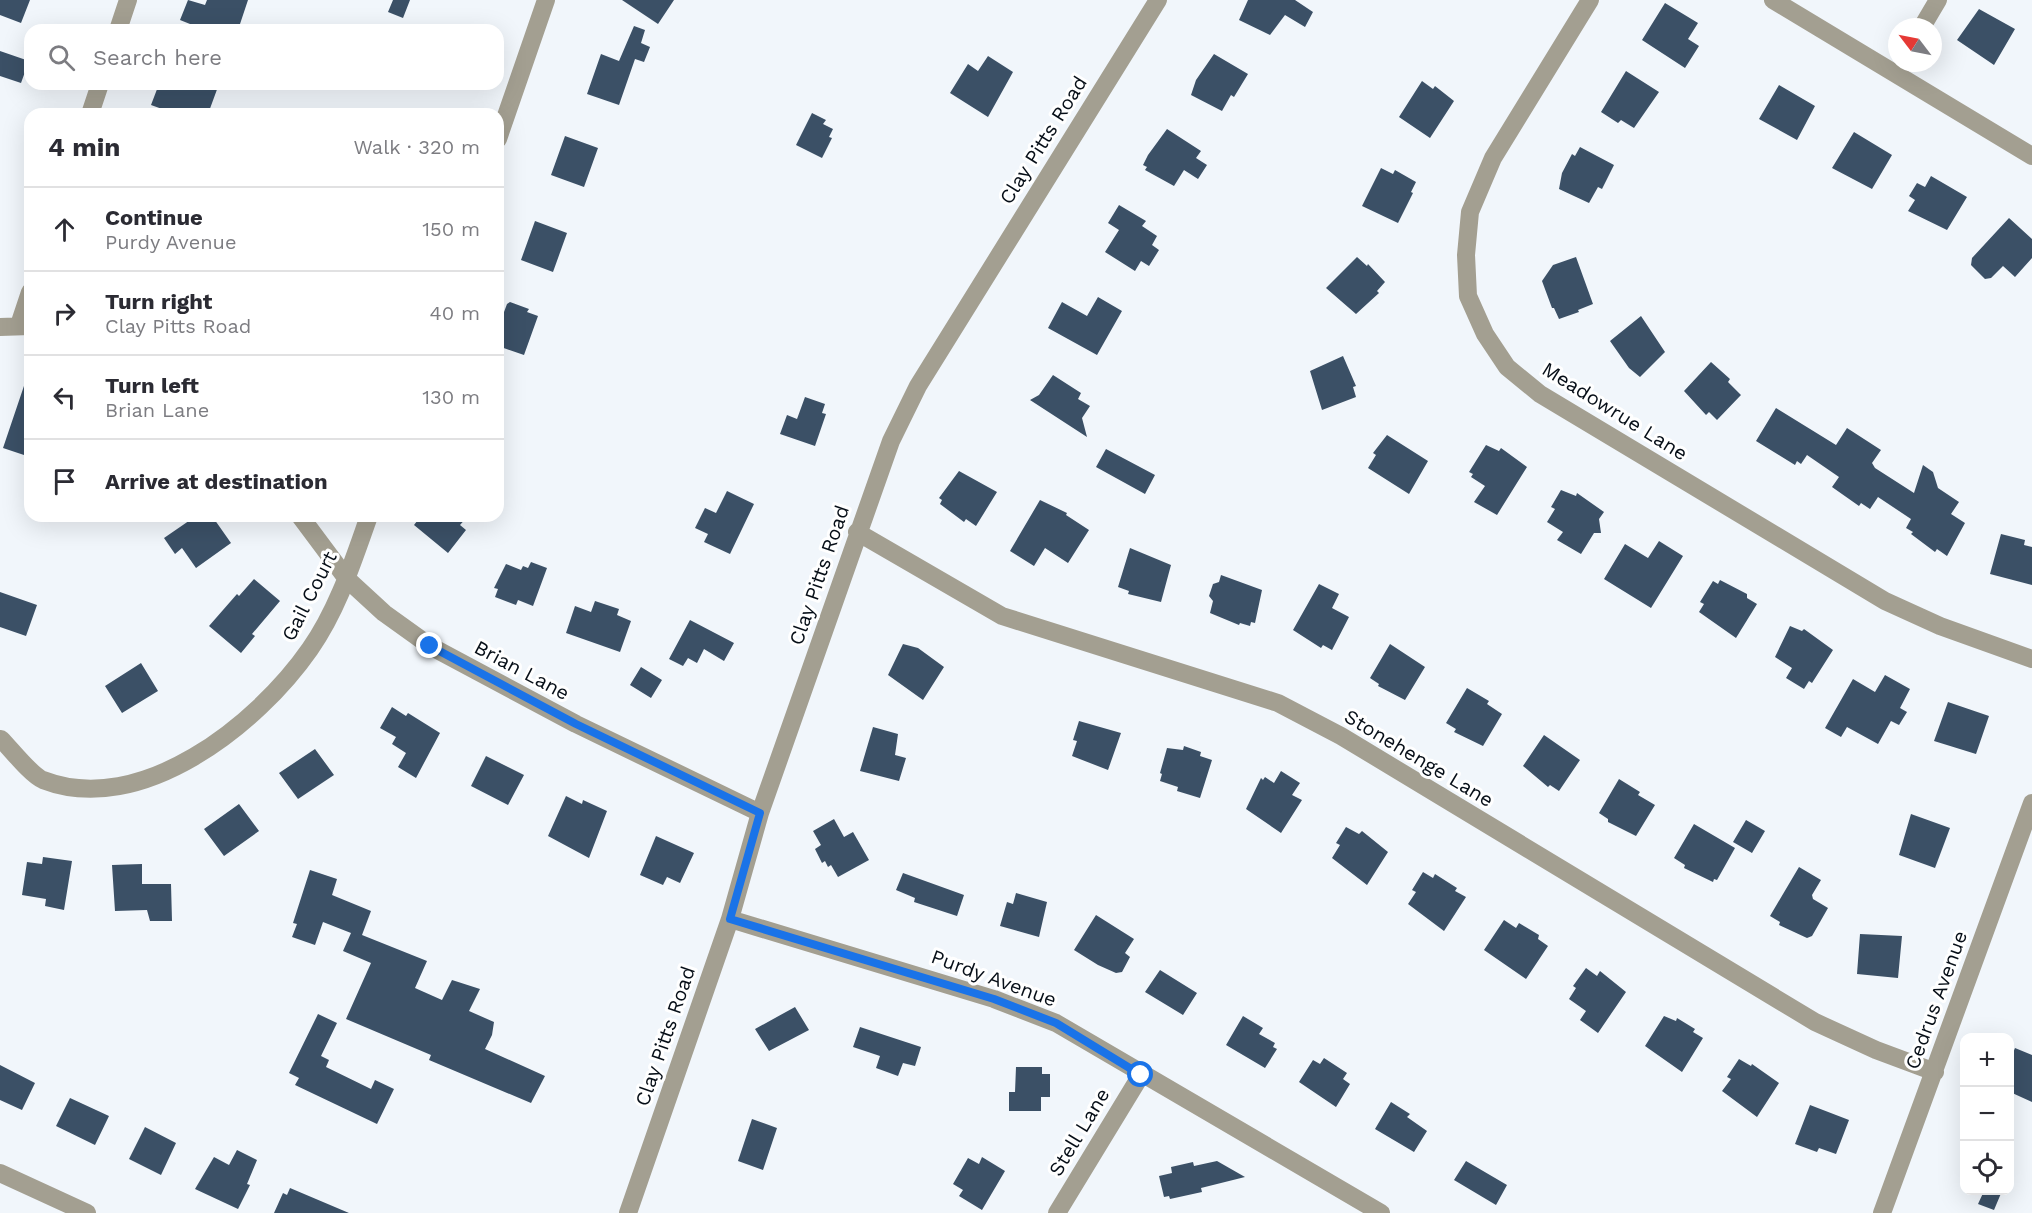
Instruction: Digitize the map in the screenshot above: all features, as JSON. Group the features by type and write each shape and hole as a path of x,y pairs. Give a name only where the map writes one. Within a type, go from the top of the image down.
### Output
{"street":[{"path":"120,24 128,0"},
{"path":"504,122 546,0"},
{"name":"Clay Pitts Road","path":"628,1213 730,919 760,813 857,532 891,441 918,386 1158,0"},
{"name":"Meadowrue Lane","path":"1590,0 1493,158 1470,212 1466,255 1468,296 1485,334 1508,367 1540,394 1885,601 1940,626 2032,659"},
{"path":"1773,0 1888,63"},
{"path":"1927,18 1938,0"},
{"path":"1903,72 2032,156"},
{"path":"92,108 98,90"},
{"path":"0,327 24,326"},
{"name":"Brian Lane","path":"304,522 347,579 384,613 430,646 576,724 760,813"},
{"name":"Gail Court","path":"1,739 41,779 84,790 135,783 186,762 234,730 281,687 312,647 347,579 367,522"},
{"name":"Stonehenge Lane","path":"857,532 1002,616 1278,703 1341,736 1815,1022 1876,1050 1935,1072"},
{"name":"Cedrus Avenue","path":"1882,1213 2032,803"},
{"name":"Purdy Avenue","path":"730,919 994,999 1056,1023 1141,1075 1381,1213"},
{"name":"Stell Lane","path":"1057,1213 1141,1075"},
{"path":"0,1173 87,1213"}],"building":[{"path":"0,0 30,0 21,23 0,15"},
{"path":"188,0 205,5 207,0 248,0 240,24 190,24 180,20"},
{"path":"393,0 410,0 403,18 388,12"},
{"path":"622,0 674,0 658,24"},
{"path":"1248,0 1295,0 1313,12 1305,27 1285,15 1270,35 1239,20"},
{"path":"1665,3 1698,23 1688,39 1699,46 1685,68 1642,40"},
{"path":"1979,9 2015,29 1994,65 1957,40"},
{"path":"634,26 645,30 641,43 650,47 644,62 635,59 619,105 587,94 601,54 619,61"},
{"path":"0,51 24,59 24,75 21,83 0,76"},
{"path":"1214,54 1248,74 1234,97 1231,95 1222,111 1191,95 1196,80"},
{"path":"988,56 1013,72 988,117 950,93 968,64 978,71"},
{"path":"1626,71 1659,92 1634,128 1621,120 1618,123 1601,112"},
{"path":"1422,81 1433,89 1435,86 1454,101 1430,138 1399,117"},
{"path":"1779,85 1815,106 1797,140 1759,119"},
{"path":"157,90 217,90 210,108 159,108 151,105"},
{"path":"812,113 826,120 823,124 833,129 829,137 832,138 822,158 796,145"},
{"path":"1167,129 1201,151 1196,158 1207,165 1198,179 1184,170 1174,186 1145,170 1147,167 1143,165 1148,155"},
{"path":"1854,132 1892,155 1872,189 1832,168"},
{"path":"565,136 598,148 584,187 551,175"},
{"path":"1580,147 1614,165 1602,189 1598,187 1589,203 1559,189 1562,173 1572,154 1575,156"},
{"path":"1381,168 1393,174 1395,170 1416,182 1398,223 1362,206"},
{"path":"1931,176 1967,197 1947,230 1908,211 1915,200 1909,196 1917,183 1925,187"},
{"path":"1119,205 1146,221 1142,226 1157,236 1152,245 1159,250 1149,266 1141,261 1135,271 1105,252 1119,230 1108,223"},
{"path":"2009,218 2032,239 2032,258 2015,277 2003,266 1991,278 1985,279 1971,265 1972,258"},
{"path":"535,221 567,233 553,272 521,260"},
{"path":"1357,257 1367,266 1368,264 1385,282 1377,291 1379,293 1356,314 1326,288"},
{"path":"1576,257 1593,304 1559,319 1552,308 1542,281 1553,265"},
{"path":"1098,297 1122,311 1097,355 1048,328 1062,302 1087,316"},
{"path":"510,302 529,309 527,312 538,316 524,355 504,348 504,312"},
{"path":"1641,316 1665,352 1640,377 1629,368 1610,341"},
{"path":"1343,356 1356,386 1353,387 1356,397 1322,410 1310,371"},
{"path":"1711,362 1730,379 1728,382 1741,395 1717,420 1709,412 1706,415 1684,391"},
{"path":"1053,375 1081,393 1078,399 1090,406 1082,418 1087,437 1030,400 1039,395"},
{"path":"24,386 24,455 3,448"},
{"path":"805,397 825,404 822,413 826,414 815,446 780,434 787,415 797,419"},
{"path":"1776,408 1836,445 1847,428 1881,450 1872,463 1875,468 1914,493 1923,465 1933,472 1938,488 1959,502 1951,514 1965,523 1947,556 1937,549 1935,552 1911,534 1913,532 1906,528 1911,519 1878,497 1870,509 1861,503 1859,506 1832,487 1839,477 1807,455 1801,464 1797,461 1795,465 1756,441"},
{"path":"1387,435 1428,461 1409,494 1368,468 1376,455 1373,453"},
{"path":"1486,445 1499,451 1501,448 1527,467 1497,515 1474,502 1485,486 1471,477 1473,474 1469,472"},
{"path":"1106,449 1155,475 1145,494 1096,467"},
{"path":"959,471 997,492 976,526 966,519 964,522 940,504 942,500 939,498"},
{"path":"1561,490 1576,496 1577,493 1604,512 1599,519 1601,533 1594,533 1581,554 1557,540 1563,532 1547,522 1555,509 1551,507"},
{"path":"727,491 754,504 730,554 704,542 708,534 695,528 705,508 716,513"},
{"path":"1040,500 1067,513 1066,515 1089,530 1068,563 1045,548 1034,566 1010,551"},
{"path":"187,522 216,522 231,543 196,568 182,548 175,554 164,538"},
{"path":"416,522 463,522 460,525 466,530 448,553 414,525"},
{"path":"2001,534 2025,540 2024,545 2032,547 2032,585 1990,574"},
{"path":"1659,541 1683,556 1651,608 1604,579 1625,544 1648,558"},
{"path":"1130,548 1171,565 1161,602 1128,594 1129,591 1118,587"},
{"path":"531,562 547,568 533,606 518,600 516,605 495,597 498,589 494,588 506,564 521,570 523,566 528,568"},
{"path":"1221,575 1262,590 1255,623 1251,622 1250,626 1240,623 1239,625 1210,613 1213,601 1209,596 1213,584 1219,582"},
{"path":"254,579 280,601 252,634 255,636 241,653 209,626 237,594 239,596"},
{"path":"1720,580 1747,594 1747,598 1757,604 1736,638 1699,612 1704,604 1700,602 1713,581 1718,584"},
{"path":"1319,584 1339,594 1332,608 1349,617 1332,650 1323,645 1321,648 1293,630"},
{"path":"0,592 37,605 26,636 0,627"},
{"path":"595,601 619,609 617,615 631,621 620,652 566,633 575,606 591,612"},
{"path":"690,620 734,643 724,661 704,649 697,663 688,658 683,666 669,659"},
{"path":"1790,626 1802,631 1804,629 1833,650 1812,683 1809,681 1804,689 1786,678 1792,668 1775,657"},
{"path":"903,644 918,648 944,667 923,700 888,675"},
{"path":"1390,644 1425,667 1405,700 1378,686 1379,684 1370,678"},
{"path":"141,663 158,691 122,713 105,686"},
{"path":"641,667 662,680 651,698 630,685"},
{"path":"1885,675 1910,689 1900,708 1907,712 1899,725 1891,721 1878,744 1847,727 1841,737 1825,728 1853,679 1875,692"},
{"path":"1467,688 1489,701 1487,704 1502,714 1483,746 1454,732 1456,729 1446,723"},
{"path":"1948,702 1989,716 1976,754 1934,741"},
{"path":"392,707 406,716 408,713 440,733 416,778 398,767 406,753 392,744 396,737 380,728"},
{"path":"1079,721 1121,733 1108,770 1072,756 1077,741 1073,740"},
{"path":"873,727 898,734 895,755 906,758 899,781 860,771"},
{"path":"1544,735 1580,760 1559,791 1550,785 1548,787 1523,766"},
{"path":"1184,746 1201,752 1200,756 1212,760 1200,798 1177,791 1178,787 1160,781 1167,748 1183,750"},
{"path":"315,749 334,775 298,799 279,773"},
{"path":"486,756 524,775 508,805 471,786"},
{"path":"1281,771 1300,783 1292,795 1302,800 1281,833 1246,809 1261,778 1263,780 1265,777 1274,783"},
{"path":"1619,779 1640,792 1638,795 1655,805 1636,836 1608,822 1608,819 1599,813"},
{"path":"566,796 582,804 583,800 607,811 589,858 548,836"},
{"path":"239,804 259,831 224,856 204,829"},
{"path":"1911,814 1950,828 1935,868 1899,855"},
{"path":"834,819 844,837 853,832 869,860 838,877 831,865 828,867 825,861 822,863 815,849 821,845 813,831"},
{"path":"1746,820 1765,831 1752,853 1733,842"},
{"path":"1694,824 1735,848 1717,880 1714,879 1713,882 1684,868 1685,865 1674,858"},
{"path":"1346,827 1359,834 1362,831 1388,852 1367,885 1332,858 1340,845 1336,843"},
{"path":"656,836 694,853 680,883 667,877 663,885 640,875"},
{"path":"43,857 72,861 64,910 45,906 46,899 22,895 27,862 42,864"},
{"path":"142,864 142,884 171,884 172,921 150,921 147,910 115,911 112,865"},
{"path":"1799,867 1821,880 1812,895 1813,899 1828,908 1812,936 1807,938 1779,925 1780,922 1770,916"},
{"path":"310,870 337,879 332,895 371,911 362,935 427,961 415,988 442,1000 452,980 480,989 469,1011 494,1022 492,1035 485,1049 545,1076 531,1103 429,1060 431,1055 346,1019 371,963 343,951 351,933 323,922 315,945 292,937 297,924 293,923"},
{"path":"1423,872 1433,878 1435,874 1457,888 1455,891 1466,897 1444,931 1408,904 1416,892 1412,890"},
{"path":"903,873 964,895 957,916 914,902 915,898 896,890"},
{"path":"1016,893 1047,902 1039,937 1000,926 1007,902 1013,904"},
{"path":"1096,915 1134,939 1125,953 1130,957 1122,972 1116,973 1098,965 1074,950"},
{"path":"1504,920 1516,928 1519,923 1539,935 1538,939 1548,946 1526,979 1484,950"},
{"path":"1860,934 1902,936 1898,978 1857,974"},
{"path":"1586,968 1597,976 1600,971 1626,992 1598,1033 1580,1020 1586,1011 1569,999 1576,988 1573,986"},
{"path":"1160,970 1197,993 1183,1015 1145,992"},
{"path":"795,1007 809,1030 769,1051 755,1029"},
{"path":"318,1014 337,1023 321,1056 329,1060 326,1067 371,1089 375,1080 394,1089 377,1124 295,1085 299,1078 289,1073"},
{"path":"1243,1016 1263,1028 1259,1034 1275,1043 1273,1047 1277,1049 1265,1068 1226,1045"},
{"path":"1664,1016 1676,1021 1677,1018 1695,1029 1693,1032 1703,1038 1682,1072 1645,1046"},
{"path":"860,1027 921,1047 915,1066 903,1063 898,1076 876,1068 880,1056 853,1047"},
{"path":"2015,1048 2032,1055 2032,1102 2014,1094"},
{"path":"1324,1058 1347,1073 1343,1079 1350,1084 1336,1107 1299,1082 1313,1060 1320,1064"},
{"path":"1739,1059 1751,1066 1752,1064 1779,1083 1757,1117 1722,1091 1731,1079 1727,1077"},
{"path":"0,1065 35,1083 22,1110 0,1100"},
{"path":"1016,1067 1042,1067 1042,1074 1050,1074 1050,1097 1041,1097 1041,1111 1009,1111 1009,1092 1015,1092"},
{"path":"70,1098 109,1116 95,1145 56,1126"},
{"path":"1391,1102 1410,1114 1407,1117 1427,1131 1414,1152 1375,1129"},
{"path":"1810,1105 1849,1120 1836,1154 1819,1148 1817,1152 1795,1144"},
{"path":"752,1119 777,1128 763,1170 738,1161"},
{"path":"145,1127 176,1143 161,1175 129,1159"},
{"path":"237,1150 257,1160 247,1184 250,1185 238,1209 195,1189 214,1157 229,1165"},
{"path":"982,1157 1005,1171 982,1210 959,1196 963,1190 953,1184 968,1158 979,1164"},
{"path":"1217,1161 1245,1177 1201,1188 1202,1192 1170,1199 1169,1196 1164,1197 1159,1176 1172,1173 1171,1167 1193,1162 1194,1166"},
{"path":"1466,1161 1507,1185 1496,1205 1454,1180"},
{"path":"290,1188 349,1213 274,1213 283,1193 287,1195"},
{"path":"1982,1195 2000,1195 1994,1210 1978,1204"}],"route":[{"path":"430,646 576,724 760,813 730,919 994,999 1056,1023 1141,1075"}]}
